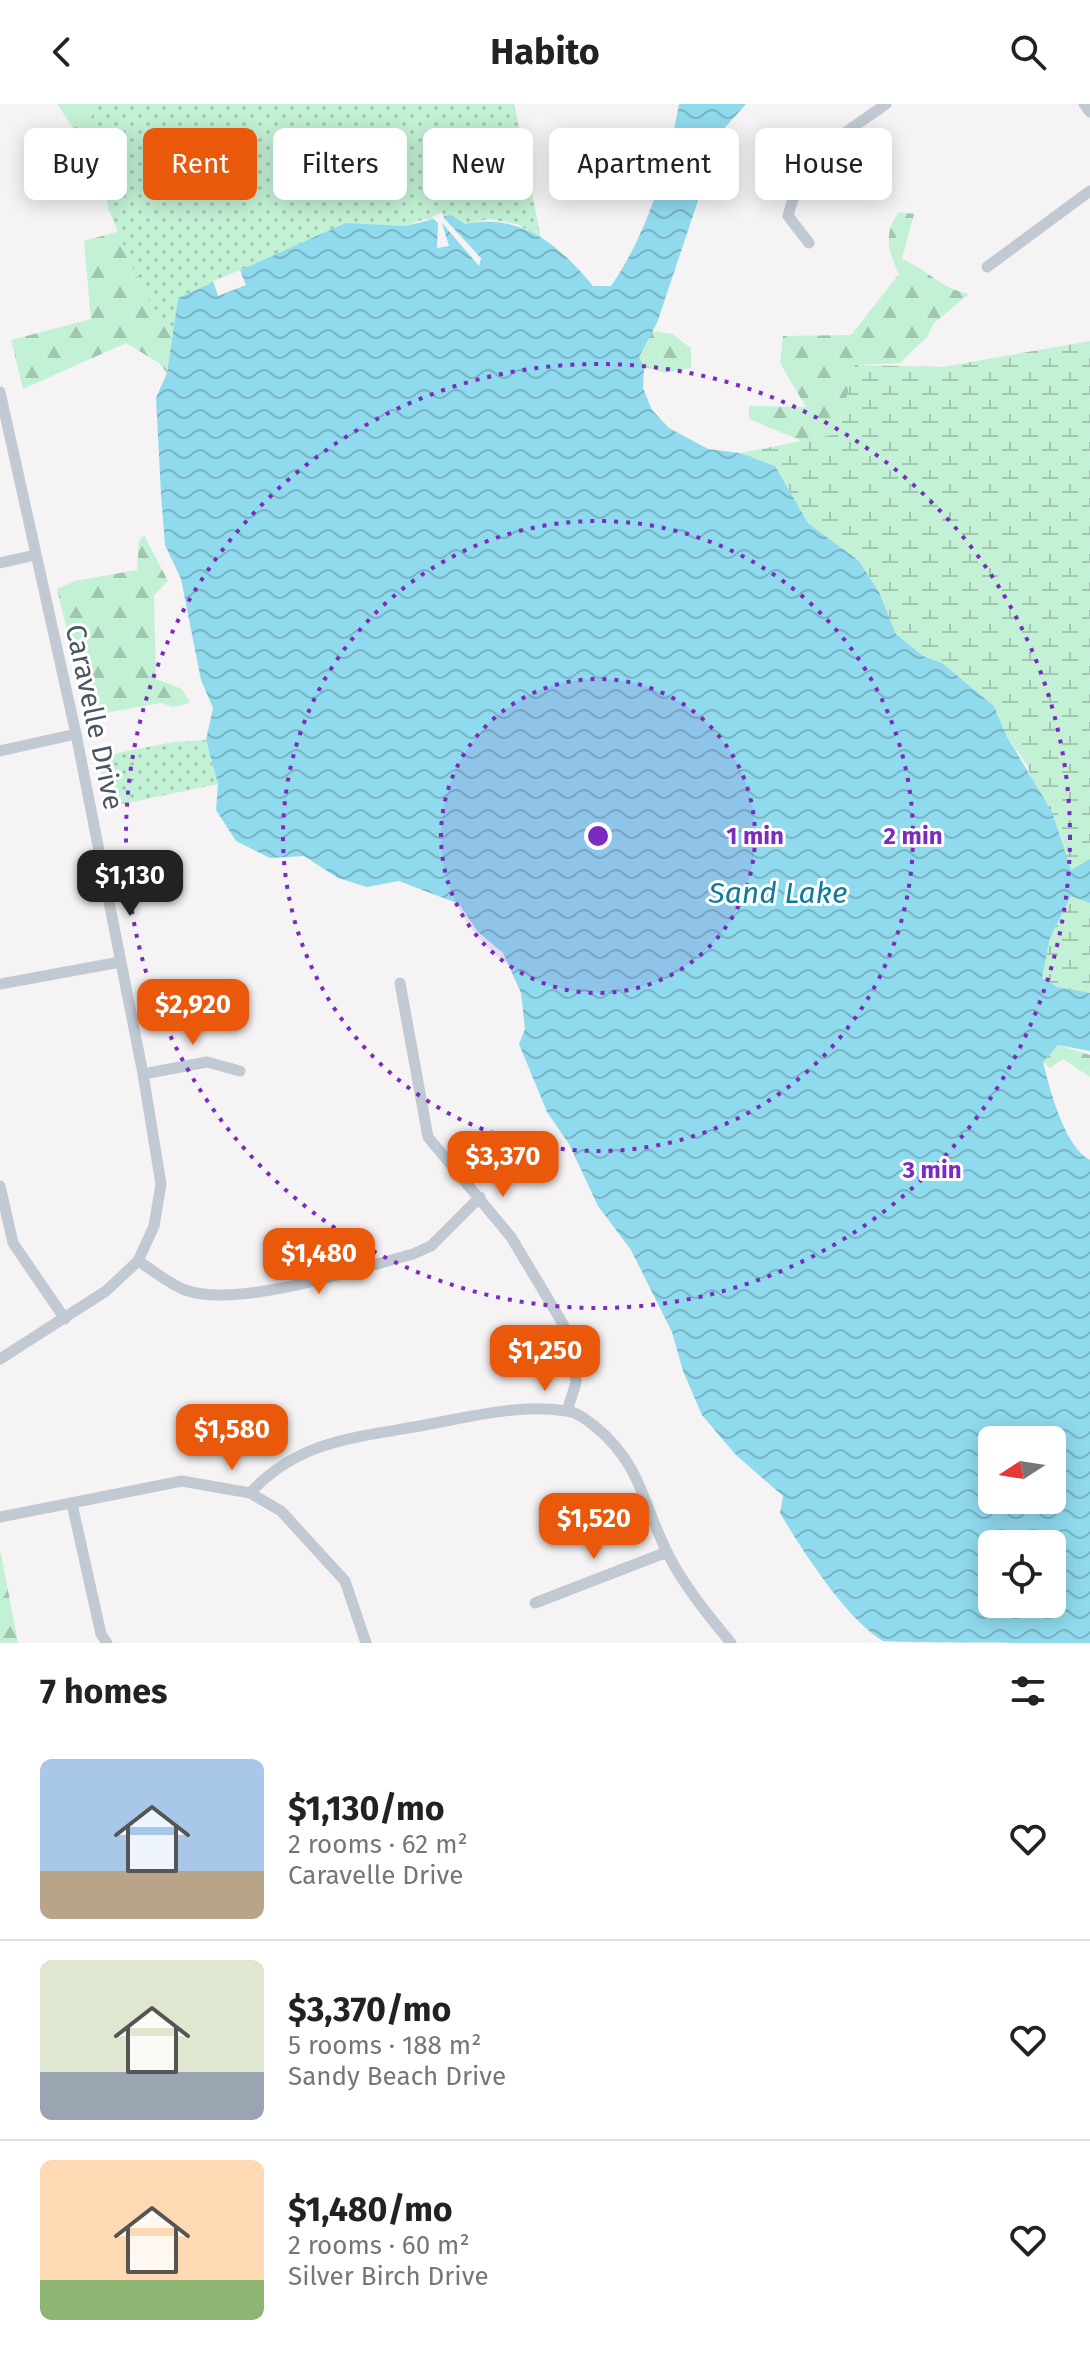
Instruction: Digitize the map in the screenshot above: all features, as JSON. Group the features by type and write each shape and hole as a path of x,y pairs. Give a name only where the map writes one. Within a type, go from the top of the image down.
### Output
{"street":[{"path":"809,243 788,216 795,187 814,156 886,104"},
{"path":"1084,104 1090,112"},
{"path":"987,267 1090,191"},
{"name":"Caravelle Drive","path":"0,392 5,445 35,555 76,734 143,1074 161,1184 154,1226 138,1261 106,1291 0,1359"},
{"path":"0,563 35,555"},
{"path":"0,751 76,734"},
{"path":"0,984 120,962"},
{"path":"400,983 428,1137 511,1237 563,1324 576,1356 576,1383 567,1411"},
{"path":"143,1074 207,1062 240,1071"},
{"path":"0,1186 13,1243 65,1319"},
{"path":"138,1261 182,1289 205,1295 253,1292 313,1279 431,1246 480,1197"},
{"path":"304,1244 313,1279"},
{"path":"250,1493 272,1469 305,1450 387,1431 522,1410 567,1411 584,1418 623,1453 636,1473 667,1552 686,1586 731,1643"},
{"path":"0,1517 182,1481 250,1493 281,1511 345,1581 366,1643"},
{"path":"72,1504 101,1634 107,1643"},
{"path":"535,1603 667,1552"}],"green space":[{"path":"57,104 514,104 519,128 423,128 423,200 469,200 178,298 167,373 159,363 126,343 23,389 11,340 91,319 84,241 120,231 115,200 127,200 127,128 73,128"},
{"path":"92,104 514,104 519,128 423,128 423,200 533,198 541,238 517,224 489,219 465,224 424,219 405,226 346,223 178,298 172,337 140,285 108,208 107,200 127,200 127,128 96,128"},
{"path":"899,212 914,214 902,259 950,288 969,294 933,324 928,336 900,363 855,365 837,434 802,441 749,419 749,406 806,407 780,363 783,336 851,335 899,274 892,258 889,235"},
{"path":"652,331 672,334 691,348 691,368 665,373 644,367 639,357"},
{"path":"1090,341 1090,993 1077,993 1042,978 1050,938 1071,896 1027,765 1006,735 994,706 942,663 923,656 896,634 879,592 859,561 808,523 775,466 740,453 837,434 855,365 942,367"},
{"path":"144,535 168,581 154,595 156,679 182,689 190,703 173,707 161,703 88,716 57,589 75,581 137,570 139,541"},
{"path":"206,740 218,784 108,807 98,757 173,742"},
{"path":"1058,1045 1090,1055 1090,1077 1063,1059 1050,1068 1043,1062"},
{"path":"1,1553 18,1643 0,1643"}],"water":[{"name":"Sand Lake","path":"679,104 746,104 725,128 674,128"},
{"name":"Sand Lake","path":"654,200 698,200 657,323 639,357 644,367 643,388 652,410 669,428 708,449 740,453 775,466 808,523 859,561 879,592 896,634 923,656 942,663 994,706 1006,735 1052,812 1071,870 1090,859 1090,903 1071,896 1050,938 1042,978 1058,987 1090,993 1090,1051 1058,1045 1043,1062 1066,1130 1081,1153 1090,1160 1090,1643 883,1641 854,1617 813,1564 780,1513 783,1496 735,1454 702,1415 683,1371 672,1332 631,1250 598,1206 569,1144 547,1112 519,1044 525,1029 521,993 503,953 478,932 459,904 399,881 367,887 338,878 304,856 270,858 236,841 216,810 218,784 206,740 213,708 201,680 181,579 165,545 161,494 156,398 167,373 178,298 346,223 405,226 451,215 465,224 504,223 537,235 566,257 593,286 611,286"}],"pier":[{"path":"442,212 481,258 479,266 442,223 449,246 437,248 438,223 432,217"},
{"path":"240,270 246,285 218,296 213,281"}]}
